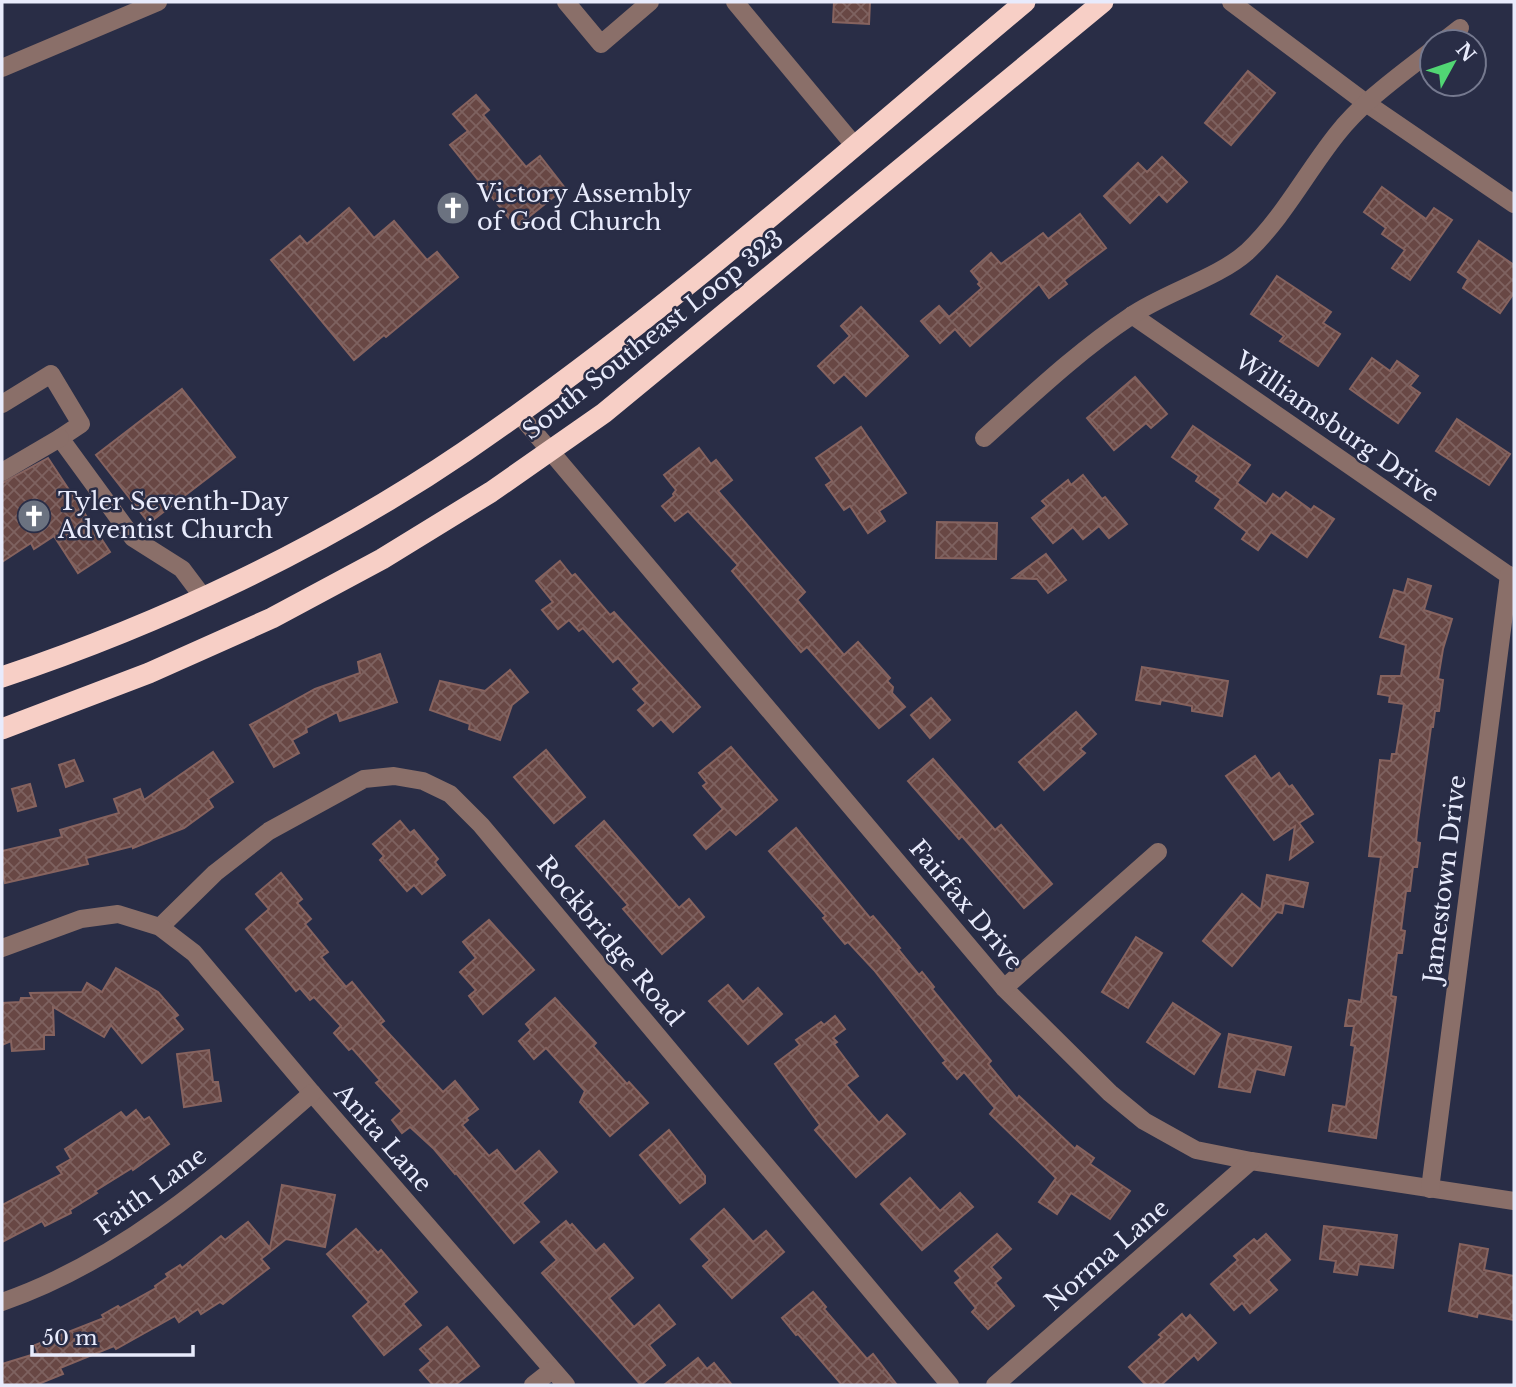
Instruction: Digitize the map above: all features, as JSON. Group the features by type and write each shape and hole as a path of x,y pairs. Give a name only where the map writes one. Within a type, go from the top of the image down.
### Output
{"highway":[{"name":"South Southeast Loop 323","path":"2,677 118,635 204,597 357,517 461,454 519,414 681,289 1025,2"},
{"name":"South Southeast Loop 323","path":"2,729 149,673 272,618 383,559 491,492 604,413 1103,2"}],"street":[{"path":"2,68 158,2"},
{"path":"566,2 601,44 650,2"},
{"path":"735,2 854,145"},
{"path":"1231,2 1366,103 1514,204"},
{"path":"984,438 1082,353 1132,315 1223,268 1244,254 1271,227 1338,132 1366,103 1418,61"},
{"name":"Williamsburg Drive","path":"1132,315 1512,577"},
{"path":"2,404 51,374 81,424 2,472"},
{"name":"Fairfax Drive","path":"519,414 1004,988 1110,1093 1144,1121 1196,1150 1251,1161 1514,1201"},
{"path":"60,438 133,538 182,569 204,597"},
{"name":"Jamestown Drive","path":"1430,1189 1512,577"},
{"name":"Rockbridge Road","path":"160,927 215,873 270,831 364,779 394,776 424,781 450,794 481,825 950,1385"},
{"path":"1004,988 1158,852"},
{"path":"2,948 81,919 118,914 160,927"},
{"name":"Anita Lane","path":"160,927 194,953 566,1385"},
{"name":"Faith Lane","path":"2,1302 48,1285 137,1236 208,1183 312,1093"},
{"name":"Norma Lane","path":"995,1385 1251,1161"},
{"path":"533,1385 552,1370"}],"building":[{"path":"834,2 870,2 869,24 833,22"},
{"path":"1248,71 1275,93 1231,145 1205,123"},
{"path":"476,95 489,110 483,115 526,167 540,156 565,188 516,227 450,145 468,131 453,114"},
{"path":"1162,157 1187,182 1167,202 1159,194 1130,223 1104,196 1138,163 1147,172"},
{"path":"1382,187 1426,219 1434,208 1452,220 1410,280 1392,268 1405,250 1382,234 1386,228 1364,212"},
{"path":"349,208 374,238 394,221 427,260 437,252 458,277 354,360 271,260 300,236 307,244"},
{"path":"1080,214 1106,248 1064,280 1067,284 1049,298 1039,284 970,346 955,329 940,343 921,321 939,306 949,317 982,288 971,271 991,253 1001,264 1043,233 1048,239"},
{"path":"1479,241 1514,265 1514,293 1500,313 1463,288 1468,279 1458,272"},
{"path":"1277,276 1331,312 1323,323 1340,334 1318,366 1280,341 1284,336 1251,314"},
{"path":"861,307 908,356 866,396 844,374 834,383 818,366 850,336 841,326"},
{"path":"1372,358 1390,371 1397,361 1418,376 1410,386 1420,393 1398,423 1350,389"},
{"path":"1135,377 1167,414 1151,428 1146,423 1114,450 1087,418"},
{"path":"182,389 235,457 149,523 96,455"},
{"path":"1457,419 1510,454 1489,485 1436,451"},
{"path":"1193,426 1250,465 1237,483 1266,504 1273,494 1280,499 1286,492 1311,510 1314,506 1334,519 1307,557 1271,532 1258,550 1242,539 1247,532 1215,508 1221,499 1196,481 1199,476 1172,457"},
{"path":"861,427 906,493 879,511 885,521 868,533 850,506 844,510 826,485 832,481 816,458"},
{"path":"699,448 711,464 716,460 732,480 718,491 805,592 797,600 844,655 858,642 890,678 887,681 893,687 892,693 905,707 879,728 807,647 801,652 732,571 738,565 688,511 675,521 662,506 674,496 676,490 664,475"},
{"path":"48,458 110,552 78,573 54,536 34,549 31,543 2,562 2,483"},
{"path":"1083,475 1127,524 1109,538 1099,526 1083,539 1073,527 1053,543 1032,518 1047,506 1042,501 1068,480 1071,485"},
{"path":"937,522 997,523 996,559 936,558"},
{"path":"1046,554 1066,580 1048,593 1037,579 1013,578"},
{"path":"560,561 572,576 575,574 610,615 614,612 700,707 673,732 661,719 653,726 638,710 646,703 633,689 640,683 618,658 613,662 583,628 579,631 569,620 558,629 542,610 553,602 536,581"},
{"path":"1408,579 1431,586 1424,610 1452,619 1438,679 1443,680 1439,711 1435,711 1431,727 1416,842 1420,843 1417,867 1413,867 1410,891 1406,891 1401,930 1405,931 1402,953 1397,953 1391,996 1396,997 1376,1138 1329,1131 1333,1105 1346,1107 1355,1046 1351,1045 1354,1026 1345,1026 1349,1000 1361,1002 1377,887 1381,857 1369,856 1380,760 1391,761 1392,754 1396,754 1404,704 1389,702 1390,696 1378,694 1381,676 1401,676 1406,645 1380,637 1394,590 1404,593"},
{"path":"380,654 397,702 340,721 337,712 306,728 307,732 292,740 299,753 274,767 250,725 315,689 360,673 358,662"},
{"path":"1142,667 1228,681 1222,716 1192,711 1192,706 1161,700 1160,704 1136,700"},
{"path":"510,670 528,692 512,705 500,740 469,729 470,724 430,710 440,681 485,691"},
{"path":"931,698 950,720 930,738 911,715"},
{"path":"1076,712 1096,734 1080,749 1085,753 1044,790 1019,762"},
{"path":"731,747 777,800 736,835 730,829 706,849 694,835 723,809 703,786 707,783 699,773"},
{"path":"546,750 585,797 554,823 514,777"},
{"path":"213,752 233,782 208,799 213,807 184,828 133,848 86,858 88,864 5,883 2,851 62,837 60,830 119,813 114,799 140,789 144,800"},
{"path":"1255,756 1271,779 1279,773 1289,787 1292,785 1313,814 1299,823 1313,842 1290,859 1295,826 1274,840 1226,776"},
{"path":"933,759 995,830 1001,825 1052,884 1024,908 962,836 959,839 908,781"},
{"path":"74,760 83,781 66,787 59,765"},
{"path":"30,784 36,806 18,811 12,789"},
{"path":"400,821 410,833 414,830 438,859 435,862 445,875 422,894 414,885 407,891 380,860 384,856 373,844"},
{"path":"604,821 679,908 689,899 704,917 662,954 623,909 628,905 576,846"},
{"path":"796,828 870,918 873,916 900,948 898,949 919,975 922,972 934,987 932,989 991,1061 988,1064 1017,1099 1019,1096 1075,1149 1077,1146 1094,1158 1090,1164 1130,1191 1110,1219 1071,1193 1057,1214 1039,1202 1056,1178 990,1114 995,1108 964,1072 957,1079 943,1063 946,1061 874,970 848,942 845,944 823,918 826,916 769,851"},
{"path":"281,873 302,899 297,903 311,919 305,924 328,952 321,957 346,987 352,982 384,1021 380,1024 443,1092 455,1081 478,1109 466,1118 468,1120 462,1125 489,1156 497,1150 515,1172 539,1151 557,1172 522,1203 539,1222 514,1243 434,1149 410,1127 402,1133 392,1120 402,1111 376,1083 380,1080 352,1048 349,1050 334,1033 341,1026 314,997 310,1000 300,988 296,991 246,929 269,909 256,894"},
{"path":"1267,875 1308,883 1303,907 1284,903 1282,913 1277,912 1232,966 1203,941 1242,894 1261,910"},
{"path":"489,920 534,970 483,1014 469,996 476,990 460,972 476,958 463,942"},
{"path":"1136,937 1162,953 1128,1008 1102,992"},
{"path":"116,968 158,992 178,1015 174,1018 183,1029 142,1063 111,1025 104,1037 53,1007 54,1035 44,1035 44,1049 12,1051 11,1041 2,1045 2,1003 32,998 30,993 82,992 87,983 102,992"},
{"path":"728,985 743,1002 758,988 782,1014 748,1044 709,1001"},
{"path":"555,998 596,1043 593,1046 648,1103 610,1136 580,1102 585,1091 546,1048 534,1059 519,1041 531,1030 526,1024"},
{"path":"1173,1003 1220,1034 1194,1074 1147,1042"},
{"path":"835,1016 845,1029 833,1038 837,1042 834,1044 858,1076 846,1085 879,1123 887,1115 905,1134 856,1177 815,1130 820,1125 775,1064 800,1045 796,1040 821,1022 824,1025"},
{"path":"1229,1034 1291,1047 1284,1075 1256,1069 1250,1092 1219,1087"},
{"path":"209,1050 213,1082 218,1082 221,1101 184,1107 177,1054"},
{"path":"136,1110 144,1120 149,1117 169,1144 133,1170 132,1168 95,1191 97,1193 70,1210 71,1213 45,1226 42,1221 2,1242 2,1205 62,1174 57,1167 71,1159 65,1149 121,1112 126,1118"},
{"path":"669,1130 705,1176 705,1183 680,1203 640,1155"},
{"path":"910,1178 940,1211 960,1193 973,1207 922,1250 881,1204"},
{"path":"282,1185 335,1195 325,1247 286,1239 261,1259 269,1268 223,1304 220,1302 201,1314 198,1309 179,1322 175,1316 116,1349 114,1346 60,1368 63,1374 36,1385 2,1385 2,1364 38,1353 35,1345 104,1318 102,1315 156,1288 155,1286 168,1277 166,1274 180,1265 182,1268 221,1236 225,1240 248,1222 270,1248"},
{"path":"724,1209 753,1242 766,1231 784,1252 732,1298 703,1266 710,1260 691,1239"},
{"path":"566,1221 570,1226 572,1224 596,1251 604,1244 633,1278 609,1298 634,1327 659,1305 675,1324 649,1345 665,1365 641,1385 542,1273 557,1260 541,1242"},
{"path":"1324,1226 1397,1235 1393,1268 1359,1264 1357,1275 1334,1272 1336,1261 1320,1259"},
{"path":"356,1229 378,1253 381,1250 417,1292 403,1304 421,1325 384,1355 353,1316 369,1302 327,1254"},
{"path":"997,1234 1011,1249 991,1267 1001,1278 995,1283 1014,1306 988,1329 972,1312 976,1308 955,1283 961,1278 955,1271"},
{"path":"1266,1234 1290,1260 1268,1280 1277,1290 1250,1313 1242,1303 1234,1310 1211,1284 1238,1260 1234,1256 1254,1239 1257,1242"},
{"path":"1460,1244 1488,1249 1484,1270 1514,1276 1514,1320 1478,1313 1477,1317 1449,1311"},
{"path":"813,1292 826,1307 824,1309 867,1359 873,1354 897,1385 842,1385 798,1334 796,1335 782,1318"},
{"path":"1182,1314 1186,1319 1190,1315 1216,1343 1198,1360 1194,1355 1161,1385 1146,1385 1129,1367 1162,1337 1159,1335"},
{"path":"447,1327 479,1366 455,1385 433,1385 420,1370 431,1361 420,1349"},
{"path":"698,1358 707,1369 714,1363 732,1385 664,1385"}],"place":[{"name":"Victory Assembly of God Church","path":"453,208"},
{"name":"Tyler Seventh-Day Adventist Church","path":"34,516"}]}
